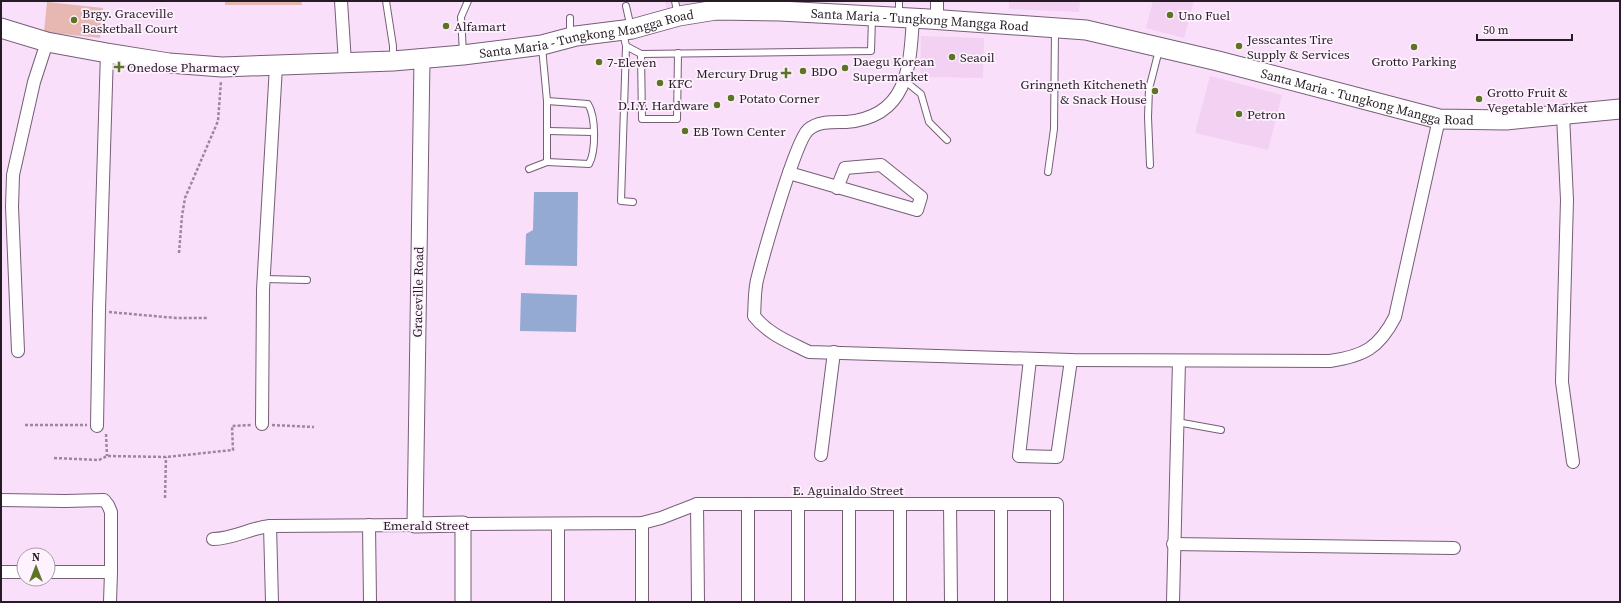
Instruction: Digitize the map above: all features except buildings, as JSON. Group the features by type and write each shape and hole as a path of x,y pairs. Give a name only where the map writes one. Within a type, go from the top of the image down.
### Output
{"main road":[{"name":"Santa Maria - Tungkong Mangga Road","path":"1,28 47,42 107,54 169,63 222,66 276,66 422,59 542,45 576,36 627,35 677,9 714,6 872,16 937,10 1086,30 1116,36 1440,119 1506,120 1620,109"}],"street":[{"path":"341,1 346,63"},
{"path":"904,12 912,50 905,81 890,104 868,118 819,123 808,130 801,140 789,173 757,278 754,316 762,326 810,352 1071,360 1330,361 1350,358 1369,349 1386,334 1395,317 1440,119"},
{"path":"18,351 12,208 13,175 34,82 47,42"},
{"path":"97,426 107,54"},
{"name":"Graceville Road","path":"415,525 422,59"},
{"path":"262,424 264,279 276,66"},
{"path":"1563,115 1567,207 1562,382 1573,462"},
{"path":"789,173 837,188 917,210 921,197 881,165 846,168 837,188"},
{"path":"821,455 834,352"},
{"path":"1030,359 1019,456 1057,457 1071,360"},
{"path":"1173,602 1173,544 1179,361"},
{"path":"1,500 104,500 111,512 110,602"},
{"path":"697,504 698,602"},
{"name":"E. Aguinaldo Street","path":"642,523 661,518 680,508 697,504 1057,504 1058,602"},
{"path":"748,504 748,602"},
{"path":"798,504 798,602"},
{"path":"849,504 849,602"},
{"path":"900,504 900,602"},
{"path":"950,504 951,602"},
{"path":"1001,504 1001,602"},
{"path":"642,523 642,602"},
{"name":"Emerald Street","path":"213,539 230,538 260,527 270,526 642,523"},
{"path":"463,524 463,602"},
{"path":"558,524 558,602"},
{"path":"369,525 370,602"},
{"path":"270,526 272,602"},
{"path":"1173,544 1454,548"},
{"path":"1,572 16,572"},
{"path":"56,572 111,572"}],"lane":[{"path":"386,1 393,46 393,61"},
{"path":"463,55 461,17 468,1"},
{"path":"626,6 627,35 621,200 633,202"},
{"path":"641,54 871,51 872,16"},
{"path":"570,18 570,30 576,36"},
{"path":"1048,172 1054,129 1055,27"},
{"path":"627,35 641,54 642,119 677,119 678,53"},
{"path":"542,45 547,101 547,162"},
{"path":"1150,165 1148,117 1149,89 1160,48"},
{"path":"905,81 921,94 929,122 948,140"},
{"path":"529,169 547,162 589,164 593,156 592,110 588,104 547,101"},
{"path":"548,131 593,132"},
{"path":"264,279 307,280"},
{"path":"1177,422 1221,430"}],"path":[{"path":"179,253 185,198 218,121 222,66"},
{"path":"99,310 161,317 208,318"},
{"path":"54,458 99,460 107,456 166,457 234,450 232,426 262,424 314,427"},
{"path":"25,425 97,426 105,432 107,456"},
{"path":"165,498 166,457"}],"shaded area":[{"path":"225,1 301,1 302,5 225,5"},
{"path":"665,1 723,1 668,15"},
{"path":"1009,1 1080,1 1079,12 1009,9"},
{"name":"Uno Fuel","path":"1153,1 1194,1 1184,38 1146,28"},
{"name":"Brgy. Graceville Basketball Court","path":"47,2 103,8 100,38 44,32"},
{"name":"Seaoil","path":"921,36 984,38 983,78 920,77"},
{"name":"Petron","path":"1210,76 1282,95 1268,150 1195,133"}],"water":[{"path":"534,192 578,192 577,266 525,265 526,234 533,230"},
{"path":"521,293 577,295 576,332 520,331"}],"place":[{"name":"Uno Fuel","path":"1170,15"},
{"name":"Brgy. Graceville Basketball Court","path":"74,20"},
{"name":"Alfamart","path":"446,26"},
{"name":"Jesscantes Tire Supply & Services","path":"1239,46"},
{"name":"Grotto Parking","path":"1414,47"},
{"name":"Seaoil","path":"952,57"},
{"name":"7-Eleven","path":"599,62"},
{"name":"Onedose Pharmacy","path":"119,67"},
{"name":"Daegu Korean Supermarket","path":"845,68"},
{"name":"BDO","path":"803,71"},
{"name":"Mercury Drug","path":"786,73"},
{"name":"KFC","path":"660,83"},
{"name":"Gringneth Kitcheneth & Snack House","path":"1155,91"},
{"name":"Potato Corner","path":"731,98"},
{"name":"Grotto Fruit & Vegetable Market","path":"1479,99"},
{"name":"D.I.Y. Hardware","path":"717,105"},
{"name":"Petron","path":"1239,114"},
{"name":"EB Town Center","path":"685,131"}]}
